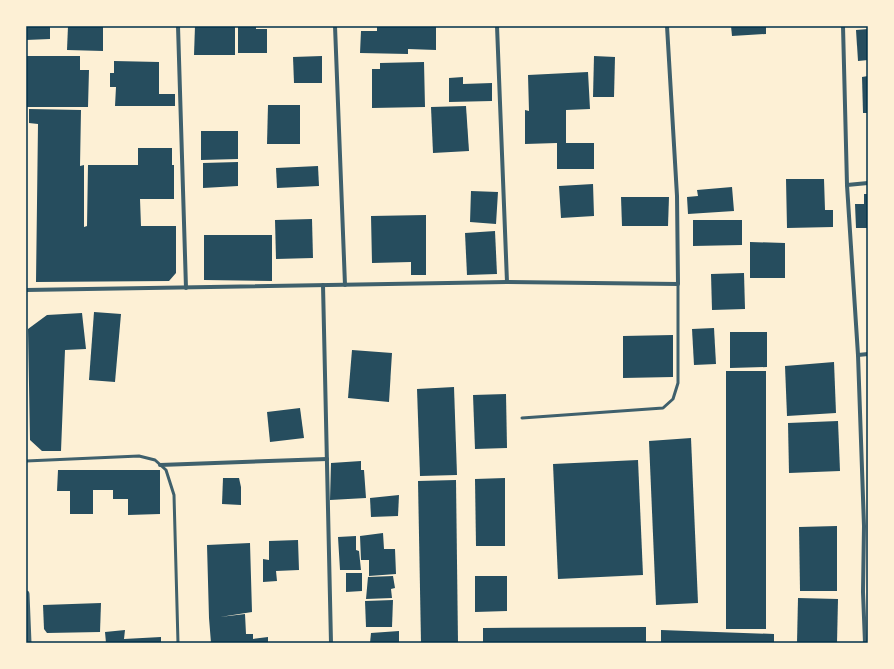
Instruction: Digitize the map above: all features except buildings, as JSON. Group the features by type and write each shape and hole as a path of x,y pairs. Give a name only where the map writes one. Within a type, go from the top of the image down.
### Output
{"street":[{"path":"178,26 186,288"},
{"path":"335,26 345,284"},
{"path":"497,26 507,282"},
{"path":"26,290 507,282 678,284 677,196 666,26"},
{"path":"843,26 847,185 858,355 866,526 863,592 865,643"},
{"path":"847,185 868,183"},
{"path":"324,285 331,643"},
{"path":"858,355 868,354"},
{"path":"160,465 327,459"},
{"path":"26,594 28,643"}],"lane":[{"path":"522,418 663,408 673,399 678,383 678,284"},
{"path":"26,461 139,456 155,460 166,470 174,495 178,643"}]}
